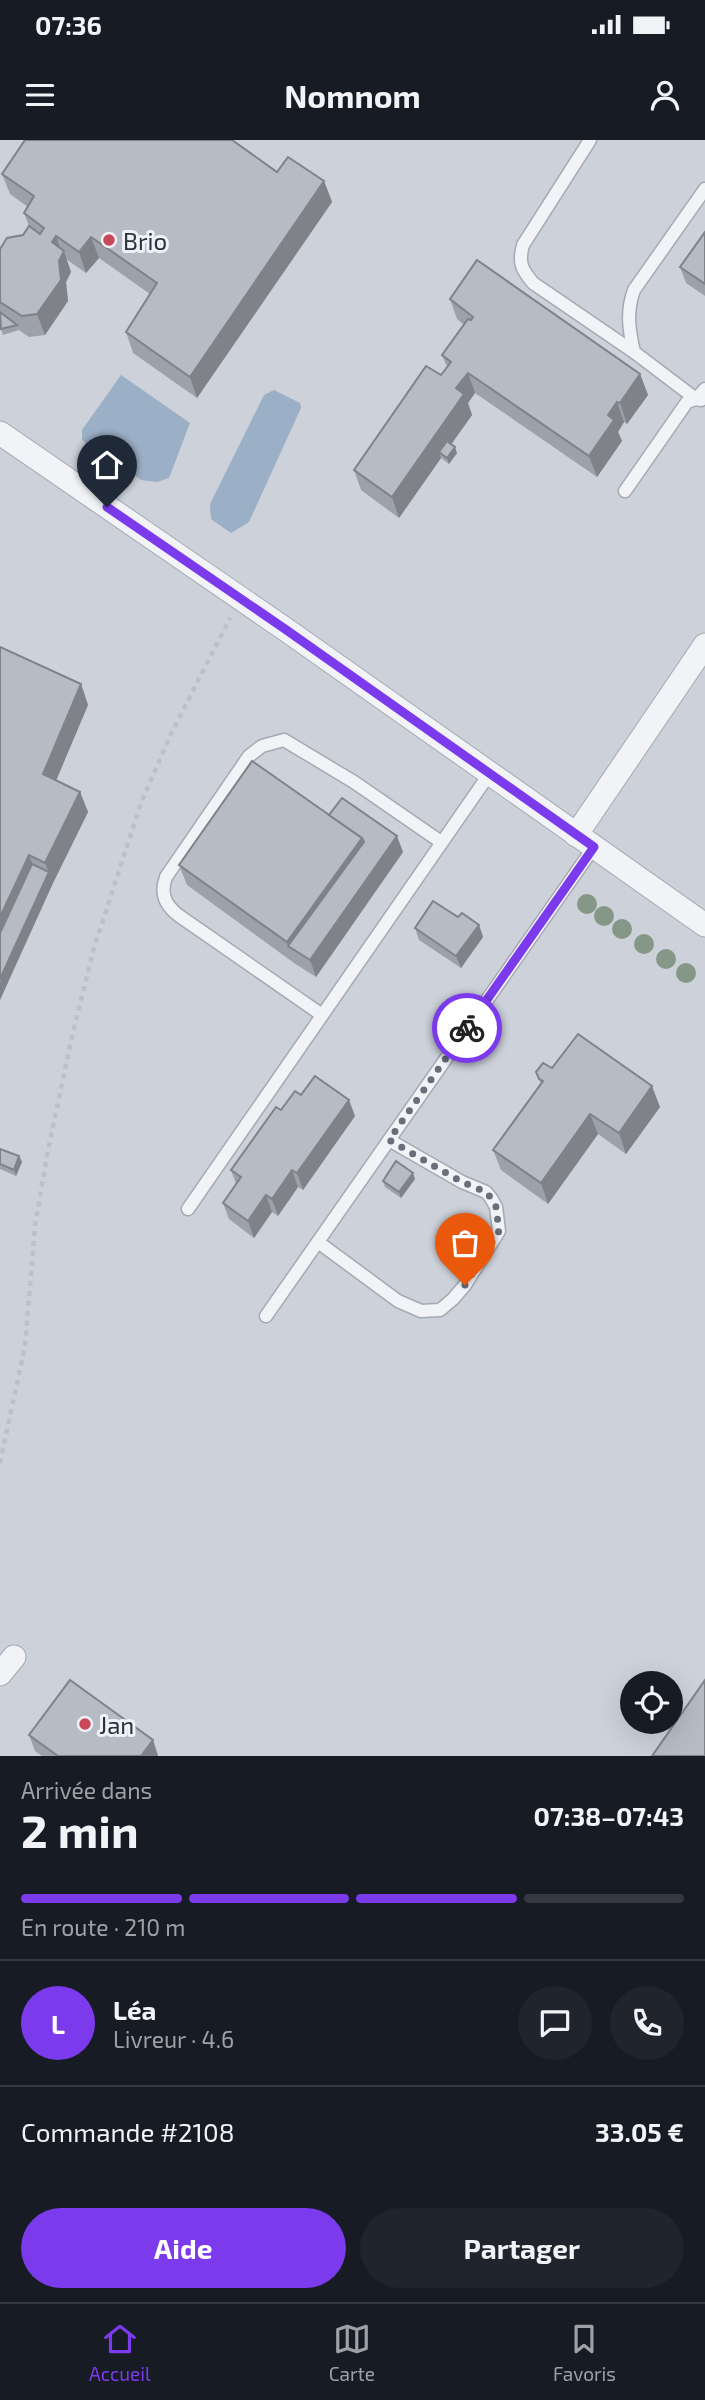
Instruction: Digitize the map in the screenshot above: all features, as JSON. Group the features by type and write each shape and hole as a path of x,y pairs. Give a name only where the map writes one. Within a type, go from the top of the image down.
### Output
{"street":[{"path":"0,433 705,925"},
{"path":"585,841 705,645"}],"lane":[{"path":"590,140 523,245 519,259 522,270 533,283 702,396"},
{"path":"634,352 628,326 629,303 634,290 705,189"},
{"path":"625,491 687,402 702,396"},
{"path":"322,1015 169,908 164,895 162,887 166,877 235,775 249,756 262,746 284,740 355,782 441,842"},
{"path":"188,1209 489,773"},
{"path":"266,1316 389,1140 585,841"},
{"path":"318,1242 398,1301 421,1311 440,1310 465,1285 499,1231 496,1207 486,1192 462,1182 389,1140"}],"path":[{"path":"0,1463 25,1346 35,1226 48,1150 94,948 141,803 171,734 240,598"}],"shaded area":[{"path":"0,140 705,140 705,1756 0,1756"}],"water":[{"path":"121,375 190,423 169,478 157,482 141,480 82,440 82,430"},
{"path":"274,390 300,403 301,408 249,522 231,533 211,519 210,504 264,395"}],"building":[{"path":"25,140 232,140 277,172 288,157 324,181 190,377 126,332 157,283 91,237 79,252 56,236 52,242 64,251 59,261 61,280 37,314 22,316 0,302 0,249 7,238 23,235 29,226 40,234 44,228 24,213 34,196 2,174"},
{"path":"705,232 705,284 680,267"},
{"path":"477,260 640,374 608,415 614,420 589,456 468,373 456,388 464,394 392,497 354,470 426,366 441,375 451,362 442,355 468,319 473,317 450,299"},
{"path":"0,312 17,325 1,329"},
{"path":"447,441 455,447 447,458 439,452"},
{"path":"0,647 81,684 43,774 80,792 45,863 29,855 0,917"},
{"path":"252,761 362,838 287,942 179,865"},
{"path":"342,798 397,836 310,960 288,946 364,842 329,815"},
{"path":"32,864 49,872 0,979 0,933"},
{"path":"433,901 458,917 462,913 479,925 456,956 415,928"},
{"path":"578,1034 652,1086 619,1133 590,1114 541,1183 493,1150 543,1081 536,1072 543,1063 552,1068"},
{"path":"315,1076 349,1100 297,1173 292,1170 272,1199 266,1195 248,1221 223,1203 241,1177 231,1170 276,1107 281,1110 295,1091 301,1095"},
{"path":"0,1149 19,1156 14,1170 0,1164"},
{"path":"396,1161 413,1173 399,1192 383,1181"},
{"name":"Jan","path":"70,1680 153,1740 141,1756 58,1756 29,1735"},
{"path":"705,1680 705,1756 652,1756 667,1734 683,1734 683,1712"}],"way so far":[{"path":"465,1285 499,1231 496,1207 486,1192 462,1182 389,1140 467,1028"}],"place":[{"name":"Brio","path":"109,240"},
{"name":"Jan","path":"85,1724"}],"route":[{"path":"107,507 594,847 467,1028"}]}
